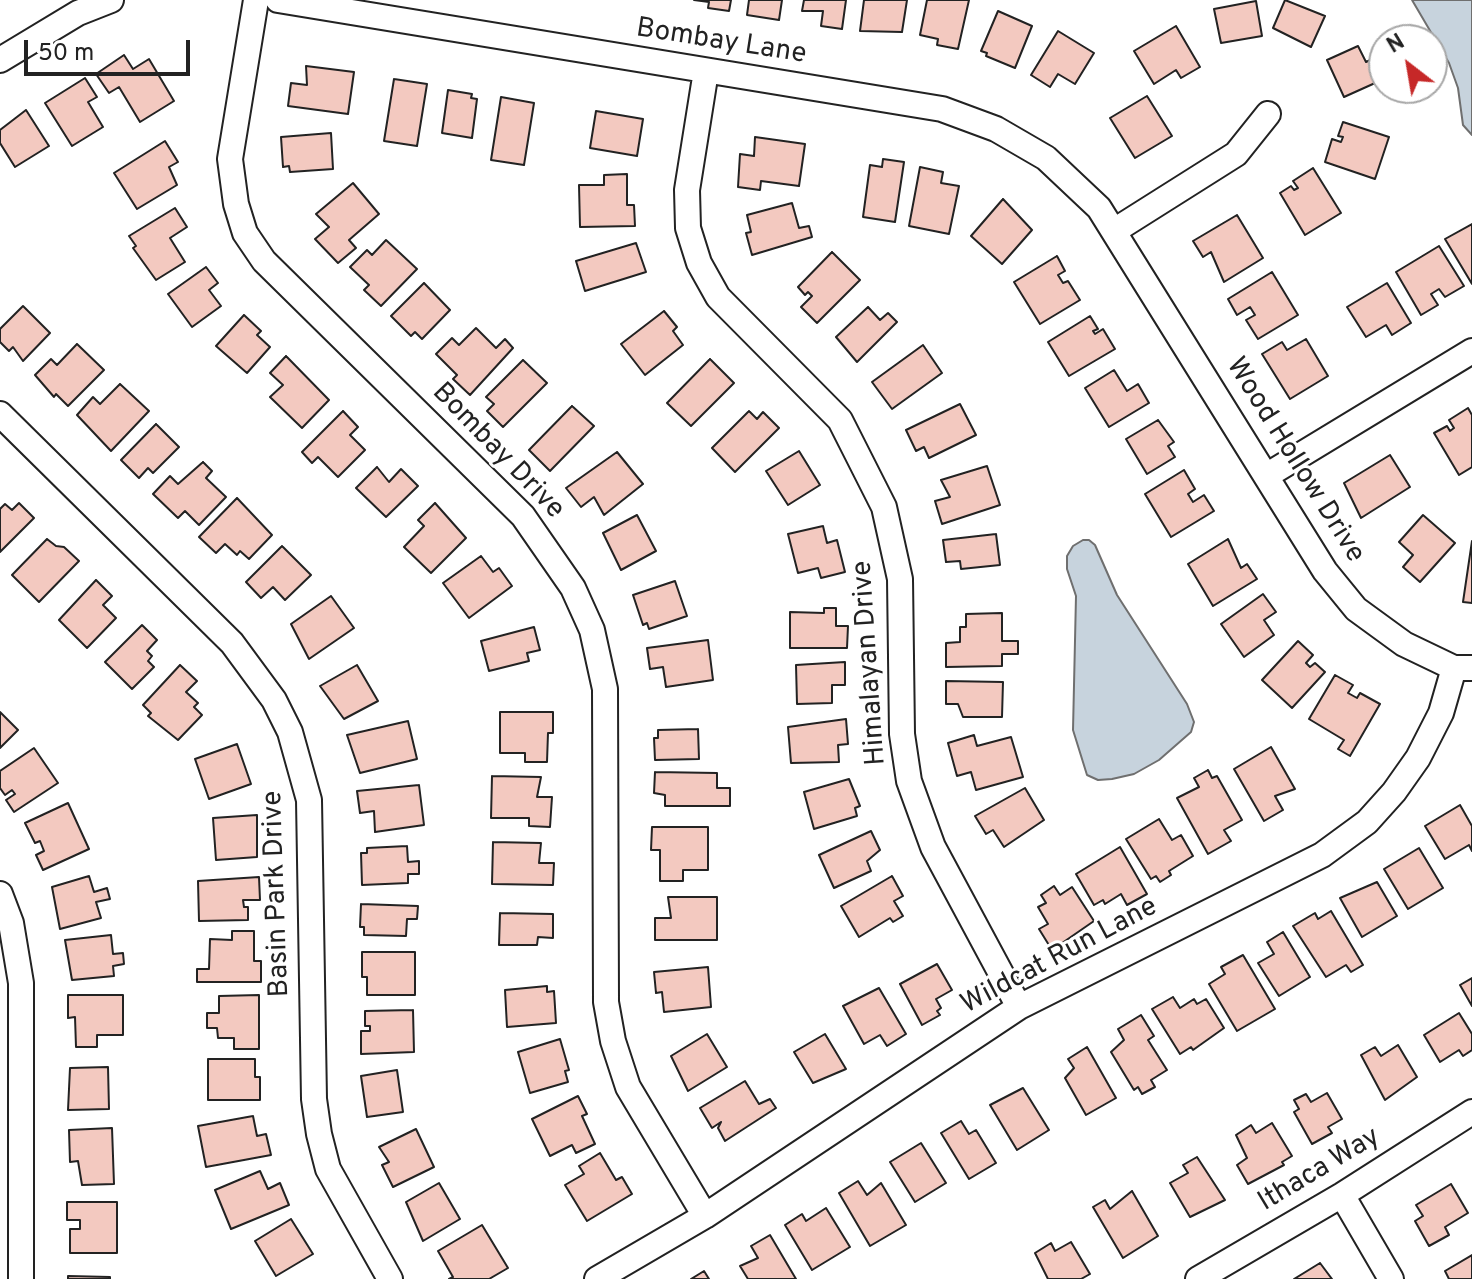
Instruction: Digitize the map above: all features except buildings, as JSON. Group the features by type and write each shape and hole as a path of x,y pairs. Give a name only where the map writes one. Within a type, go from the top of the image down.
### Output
{"street":[{"path":"0,60 78,13 111,0"},
{"name":"Bombay Drive","path":"256,0 230,159 236,204 245,233 264,261 523,516 573,588 592,630 605,689 606,1002 613,1041 628,1087 705,1216"},
{"name":"Bombay Lane","path":"278,0 942,109 996,129 1046,158 1099,208 1114,231"},
{"name":"Himalayan Drive","path":"706,71 687,190 688,228 699,263 718,297 840,420 884,507 900,579 902,734 909,781 933,847 1019,1007"},
{"path":"1114,231 1236,154 1268,114"},
{"name":"Wood Hollow Drive","path":"1114,231 1325,571 1356,609 1404,644 1463,668"},
{"path":"1266,476 1472,351"},
{"name":"Basin Park Drive","path":"0,414 232,643 268,691 290,732 309,800 314,1099 319,1134 328,1169 390,1279"},
{"name":"Wildcat Run Lane","path":"597,1279 705,1216 1019,1007 1322,855 1367,822 1394,792 1418,758 1463,668"},
{"path":"0,894 11,923 21,983 21,1279"},
{"name":"Ithaca Way","path":"1198,1279 1342,1195 1472,1112"},
{"path":"1342,1195 1391,1279"}],"shaded area":[{"path":"1412,0 1472,0 1472,135 1463,125 1458,88 1448,61 1448,24 1426,24"},
{"path":"1083,540 1095,545 1117,595 1187,704 1194,722 1191,732 1159,760 1134,774 1112,779 1098,780 1087,775 1073,730 1076,596 1067,569 1067,556 1073,546"}]}
